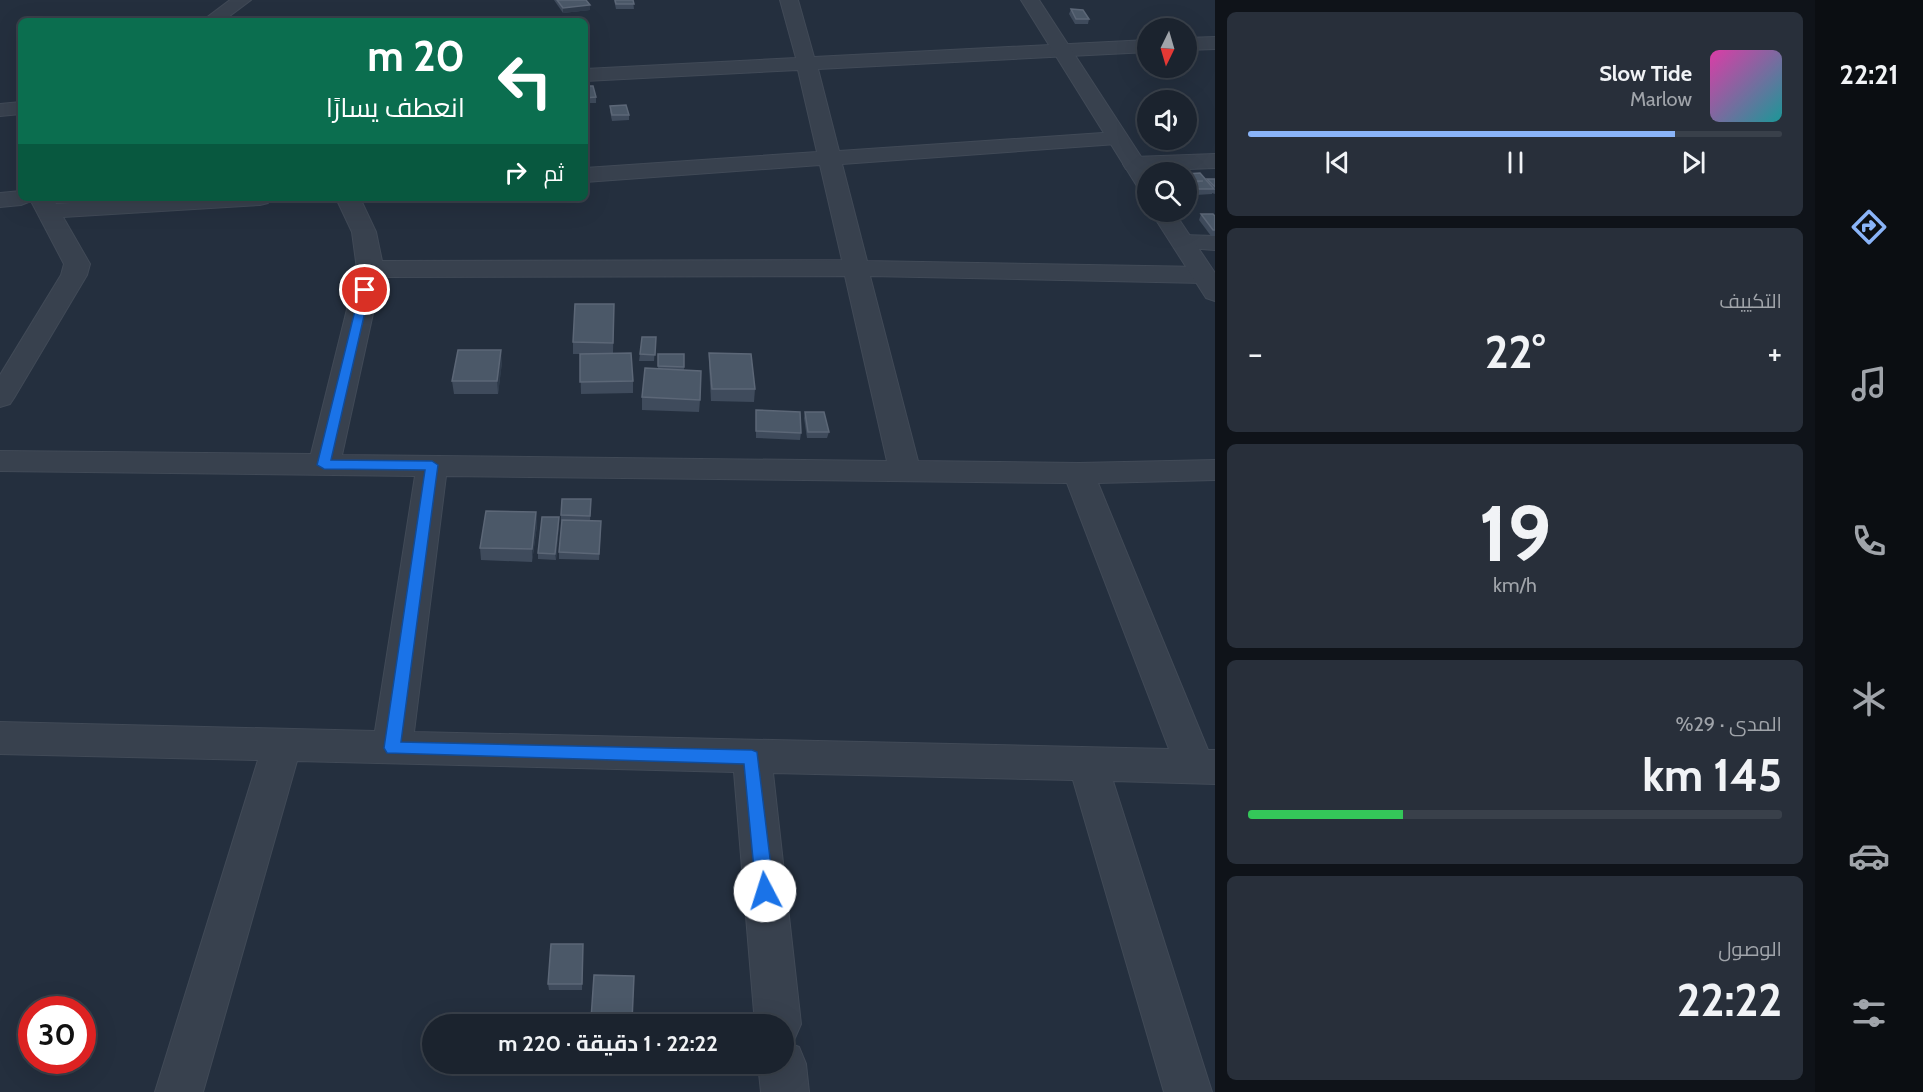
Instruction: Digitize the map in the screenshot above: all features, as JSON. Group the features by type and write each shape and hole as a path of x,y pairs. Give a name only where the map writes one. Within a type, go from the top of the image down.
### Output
{"street":[{"path":"215,18 242,0"},
{"path":"789,0 807,65 905,472"},
{"path":"1030,0 1137,169"},
{"path":"1197,44 1215,43"},
{"path":"588,75 1137,47"},
{"path":"0,110 18,108"},
{"path":"588,175 1117,138"},
{"path":"1134,164 1215,161"},
{"path":"0,200 18,198"},
{"path":"0,398 74,275 77,264 46,205 168,201"},
{"path":"324,465 370,268 368,241 361,220 350,201"},
{"path":"1170,222 1209,284"},
{"path":"1183,242 1215,243"},
{"path":"370,268 855,268 1209,284"},
{"path":"0,460 905,472 1079,473 1215,470"},
{"path":"392,748 432,465"},
{"path":"0,738 1205,767 1079,473"},
{"path":"179,1092 282,746"},
{"path":"752,757 777,1014"},
{"path":"1088,764 1188,1092"},
{"path":"783,1074 785,1092"}],"building":[{"path":"557,0 586,0 590,5 563,8"},
{"path":"615,0 633,0 634,4 616,4"},
{"path":"1071,9 1083,10 1089,19 1076,19"},
{"path":"588,86 593,86 596,97 588,98"},
{"path":"626,105 629,115 612,115 610,106"},
{"path":"1197,173 1200,173 1214,189 1198,189 1197,182 1203,181 1197,181"},
{"path":"1207,179 1215,179 1215,187"},
{"path":"1201,214 1215,216 1215,230 1213,230"},
{"path":"575,304 614,304 613,343 573,342"},
{"path":"642,337 656,337 655,355 640,354"},
{"path":"458,350 501,350 497,381 452,381"},
{"path":"631,353 633,381 580,382 580,354"},
{"path":"709,353 751,354 755,389 712,389"},
{"path":"658,354 684,354 684,367 658,366"},
{"path":"645,368 701,371 700,400 642,397"},
{"path":"756,410 800,412 801,433 756,431"},
{"path":"805,412 824,412 829,432 808,432"},
{"path":"562,499 591,499 590,516 561,515"},
{"path":"486,511 536,512 532,549 480,548"},
{"path":"542,517 559,517 555,554 538,553"},
{"path":"562,520 601,521 599,554 559,552"},
{"path":"551,944 583,944 582,984 548,984"},
{"path":"594,975 634,976 632,1014 591,1014"}],"route":[{"path":"365,290 324,465 432,465 392,748 752,757 765,891"}]}
